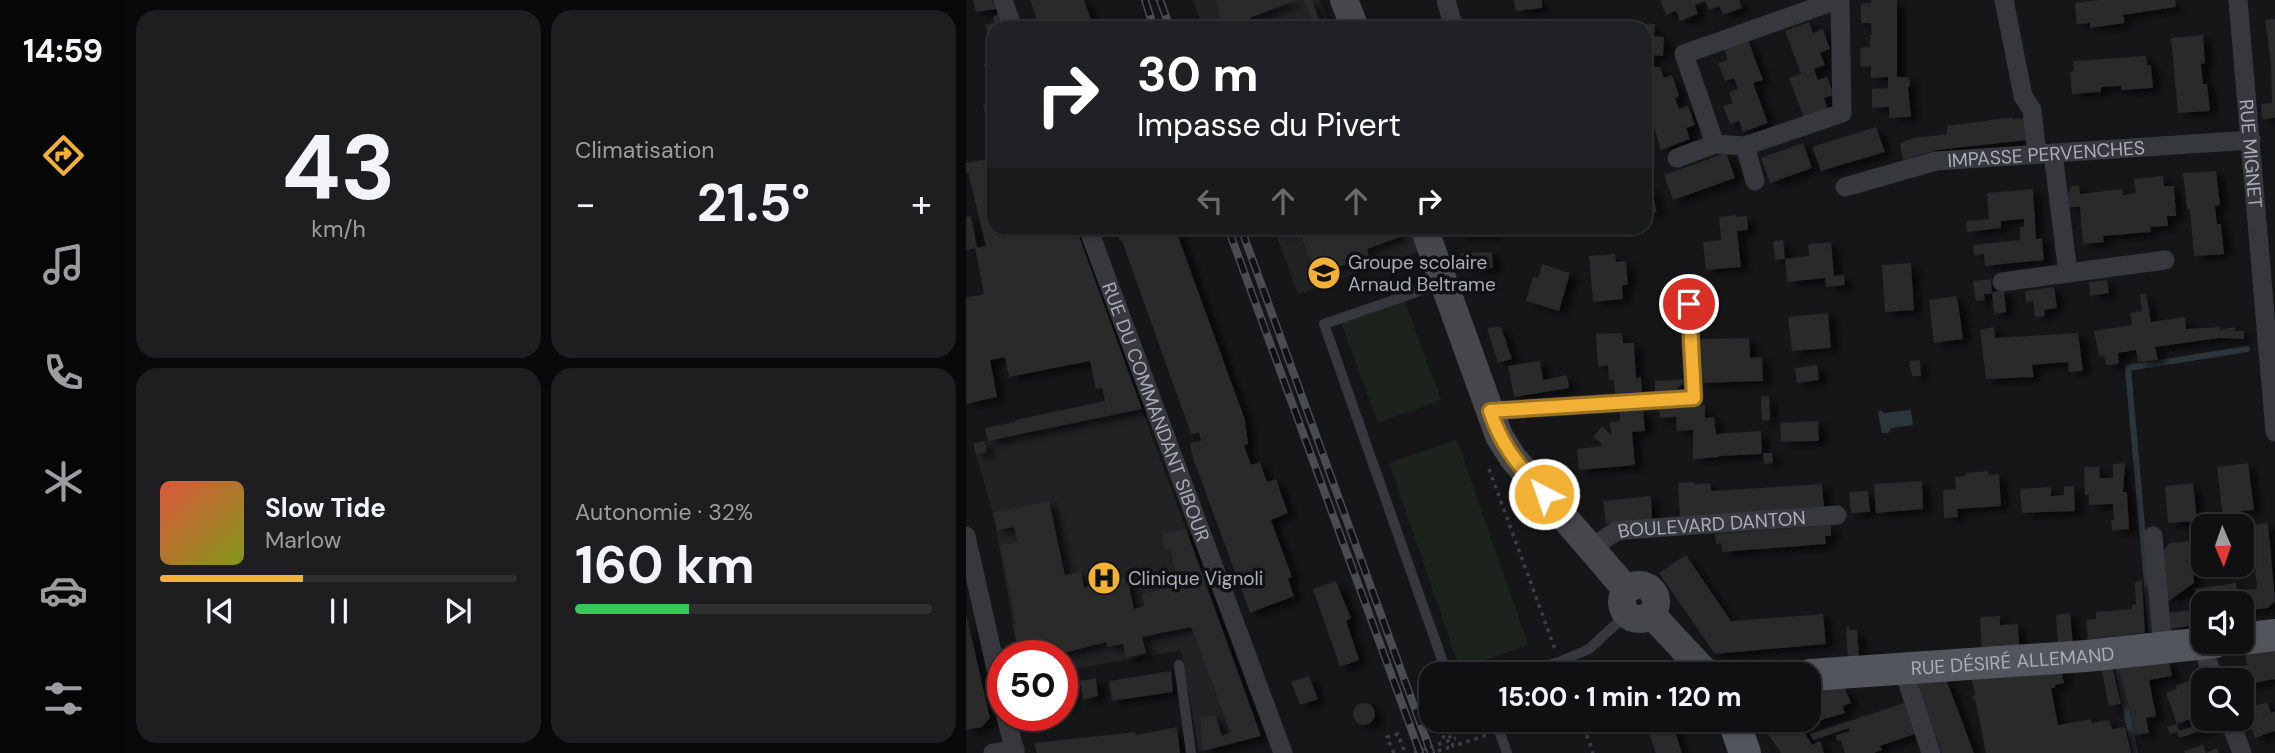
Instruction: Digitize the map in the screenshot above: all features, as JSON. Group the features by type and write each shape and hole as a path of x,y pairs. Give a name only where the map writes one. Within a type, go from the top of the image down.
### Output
{"main road":[{"path":"1344,0 1352,21"},
{"name":"BOULEVARD DANTON","path":"1426,235 1499,436 1513,458 1591,548 1635,606 1694,662"},
{"path":"2254,638 2275,635"},
{"name":"RUE DÉSIRÉ ALLEMAND","path":"1821,674 2191,645"},
{"path":"1738,732 1745,753"}],"street":[{"path":"1003,0 1010,21"},
{"path":"1446,0 1452,21"},
{"path":"1677,158 1715,144 1745,146 1842,113 1838,0 1684,54 1715,144"},
{"path":"2004,0 2022,96 2032,110 2045,154 2068,273"},
{"name":"RUE MIGNET","path":"2238,0 2275,432"},
{"name":"IMPASSE PERVENCHES","path":"1844,187 1936,161 2251,140"},
{"path":"1745,146 1755,181"},
{"name":"RUE DU COMMANDANT SIBOUR","path":"1091,235 1283,753"},
{"path":"2001,282 2165,260"},
{"path":"1490,411 1694,398 1689,304"},
{"name":"BOULEVARD DANTON","path":"1591,548 1615,532 1624,530 1837,515"},
{"path":"966,536 972,596 987,646"},
{"path":"2153,536 2163,648"},
{"path":"1903,669 1931,753"},
{"path":"993,753 1015,751 1010,731"},
{"path":"2234,731 2242,753"}],"lane":[{"path":"1443,282 1324,324 1443,662"},
{"path":"1559,662 1589,649 1635,606"},
{"path":"1179,665 1191,753"},
{"path":"1499,732 1507,753"}],"path":[{"path":"1442,732 1445,742"},
{"path":"1450,732 1456,745"},
{"path":"1438,751 1496,732"},
{"path":"1586,732 1593,753"},
{"path":"1394,753 1388,737 1398,734 1405,753"},
{"path":"1414,753 1453,737"}],"shaded area":[{"path":"1193,0 1320,0 1328,21 1200,21"},
{"name":"Groupe scolaire Arnaud Beltrame","path":"1277,235 1411,235 1418,252 1298,294"},
{"path":"1404,300 1441,400 1378,423 1341,322"},
{"name":"Clinique Vignoli","path":"1142,409 1261,736 1199,751 1181,650 1078,668 1078,640 1016,640 993,513 973,444"},
{"path":"1880,410 1884,413 1911,410 1913,425 1892,428 1888,433 1882,433 1878,413"},
{"path":"1457,440 1528,645 1480,662 1458,662 1389,463"}],"building":[{"path":"973,0 992,0 996,9 976,12"},
{"path":"1030,0 1084,0 1092,21 1038,21"},
{"path":"1215,0 1297,0 1250,18 1251,21 1222,21"},
{"path":"1304,0 1312,0 1320,21 1312,21"},
{"path":"1514,0 1542,0 1542,8 1516,11"},
{"path":"1660,0 1739,0 1742,8 1723,15 1719,6 1709,10 1705,1 1695,5 1698,14 1680,21 1676,11 1666,15"},
{"path":"1871,0 1897,0 1897,77 1909,77 1911,117 1889,118 1889,107 1872,108 1872,89 1888,88 1888,77 1871,78 1871,66 1861,67 1860,48 1870,47 1872,35 1871,23 1861,23 1861,4 1871,3"},
{"path":"2099,0 2175,0 2176,7 2123,15 2125,23 2090,28 2090,23 2077,24 2075,3"},
{"path":"998,14 1000,21 994,21 993,17"},
{"path":"2275,19 2275,118 2262,119 2261,104 2272,103 2271,63 2265,20"},
{"path":"1809,22 1813,33 1823,29 1830,49 1820,53 1825,65 1814,69 1818,80 1827,77 1834,95 1824,98 1828,109 1804,118 1789,78 1801,74 1785,31"},
{"path":"1652,24 1655,24 1654,36 1664,37 1663,56 1653,55 1652,67"},
{"path":"2203,35 2205,63 2201,64 2203,84 2207,84 2210,111 2178,113 2171,38"},
{"path":"1748,40 1763,80 1753,83 1768,123 1743,132 1739,121 1730,124 1723,106 1733,103 1729,92 1738,89 1734,78 1725,81 1718,63 1728,60 1724,49"},
{"path":"2146,56 2147,65 2151,65 2153,88 2121,90 2121,86 2101,87 2101,92 2072,94 2070,72 2074,71 2073,61"},
{"path":"1652,67 1660,67 1664,78 1672,75 1679,96 1675,98 1679,109 1688,106 1695,125 1686,128 1690,139 1661,150 1652,121"},
{"path":"987,104 987,123 983,105"},
{"path":"2013,117 2024,118 2027,140 1938,150 1903,160 1900,143 1947,134 1947,126"},
{"path":"1876,127 1885,152 1821,171 1812,147"},
{"path":"1803,143 1812,168 1770,183 1761,158"},
{"path":"1726,153 1735,178 1673,200 1664,175"},
{"path":"987,159 987,235 1079,235 1142,409 988,441 985,428 1105,401 1102,388 1096,389 1090,361 1009,377 1005,357 990,360 997,397 966,404 966,298 984,294 975,248 986,246 968,172 966,173 966,163"},
{"path":"2216,171 2220,205 2215,206 2217,224 2221,224 2224,254 2194,256 2190,209 2187,209 2183,173"},
{"path":"2163,176 2164,186 2174,186 2176,216 2167,216 2168,226 2150,227 2151,232 2103,236 2104,242 2083,244 2080,207 2069,207 2068,193 2072,186 2079,185 2080,194 2122,189 2123,195 2136,193 2134,179"},
{"path":"2033,189 2036,239 2042,238 2044,260 1985,266 1984,254 1974,255 1973,245 2020,240 2020,227 2024,227 2024,219 2001,221 2001,228 1967,232 1966,221 1989,219 1987,193"},
{"path":"1652,194 1657,212 1652,212"},
{"path":"971,216 977,248 966,250 966,217"},
{"path":"1747,216 1748,230 1737,231 1741,267 1706,270 1703,242 1721,240 1719,217"},
{"path":"1118,235 1178,235 1245,420 1248,444 1244,445 1251,465 1260,462 1267,482 1276,479 1288,513 1271,520 1292,577 1288,579 1294,596 1250,613 1193,458 1190,443 1201,441 1199,433 1191,434"},
{"path":"1301,235 1399,235 1400,237 1367,249 1369,256 1316,275"},
{"path":"1783,240 1785,259 1775,260 1773,241"},
{"path":"1831,242 1834,276 1844,275 1845,285 1826,287 1825,278 1787,282 1785,259 1809,256 1808,244"},
{"path":"1492,252 1493,268 1474,270 1474,264 1466,267 1460,253"},
{"path":"1615,254 1616,262 1626,261 1628,285 1622,285 1623,299 1593,302 1589,256"},
{"path":"1911,263 1914,310 1885,312 1882,265"},
{"path":"1542,264 1570,273 1559,311 1526,301 1533,277 1538,278"},
{"path":"1991,279 1992,294 1984,294 1985,300 1976,301 1973,281"},
{"path":"2107,280 2109,293 2090,296 2089,282"},
{"path":"2054,287 2057,308 2044,310 2045,316 2035,317 2033,301 2026,302 2025,291"},
{"path":"2004,290 2006,312 1994,314 1992,292"},
{"path":"2140,294 2146,294 2151,322 2185,317 2186,329 2220,327 2220,330 2235,327 2235,331 2244,331 2244,339 2219,338 2155,347 2158,360 2138,362 2136,350 2118,353 2119,364 2106,365 2104,355 2099,356 2094,331 2132,325 2130,313 2142,311"},
{"path":"1957,296 1963,339 1934,343 1929,300"},
{"path":"1828,313 1831,348 1792,351 1788,317"},
{"path":"1501,327 1512,359 1498,363 1487,328"},
{"path":"1994,327 1995,338 2078,333 2083,371 2069,372 2068,362 2032,365 2034,377 1986,379 1980,330"},
{"path":"1622,333 1623,343 1634,343 1636,378 1641,377 1642,392 1615,393 1614,380 1609,380 1608,365 1598,367 1596,334"},
{"path":"1749,338 1750,358 1762,357 1763,381 1701,383 1700,339"},
{"path":"1920,360 1921,376 1912,376 1909,361"},
{"path":"1540,361 1543,380 1567,375 1569,388 1514,397 1508,366"},
{"path":"1817,365 1819,380 1797,383 1795,368"},
{"path":"1687,379 1676,390 1655,391 1655,381"},
{"path":"1769,396 1770,420 1762,421 1761,397"},
{"path":"1705,405 1705,418 1714,417 1716,434 1761,431 1762,454 1693,459 1693,430 1677,431 1676,417 1660,418 1659,408"},
{"path":"1643,409 1645,431 1632,432 1635,465 1579,470 1577,449 1601,446 1593,437 1602,426 1611,435 1610,422 1620,421 1619,411"},
{"path":"1818,421 1819,441 1781,442 1780,423"},
{"path":"984,441 987,452 976,454 973,444"},
{"path":"1763,453 1772,453 1773,463 1764,464"},
{"path":"2125,463 2123,492 2127,492 2129,529 2112,531 2113,504 2089,505 2089,495 2085,495 2084,467 2099,467 2100,478 2113,478 2113,464"},
{"path":"2248,463 2254,510 2241,511 2242,514 2223,514 2217,467"},
{"path":"1988,471 1989,475 1999,474 2001,506 1957,509 1958,517 1944,518 1943,490 1956,489 1955,477"},
{"path":"1922,481 1923,509 1876,513 1874,484"},
{"path":"1678,483 1710,483 1711,491 1822,484 1824,509 1680,517"},
{"path":"2193,483 2196,514 2191,514 2191,521 2168,523 2165,486"},
{"path":"2064,486 2074,486 2075,511 2022,513 2020,489 2051,487 2051,496 2064,495"},
{"path":"1868,491 1870,512 1851,513 1849,492"},
{"path":"1651,496 1652,520 1606,524 1603,501"},
{"path":"1049,501 1065,575 1081,572 1084,588 1093,583 1092,577 1105,574 1106,582 1127,577 1134,609 1145,606 1142,594 1179,585 1170,549 1165,550 1162,534 1186,529 1261,736 1203,751 1200,718 1215,715 1222,736 1231,733 1191,627 1142,637 1146,653 1126,658 1123,644 1107,647 1106,642 1078,649 1078,640 1016,640 1013,626 1016,623 1000,545 1018,542 1014,527 997,530 993,513"},
{"path":"2268,523 2275,601 2268,608 2254,610 2254,591 2195,591 2236,583 2237,590 2257,589 2254,525"},
{"path":"1831,525 1831,536 1825,536 1826,544 1722,552 1721,543 1716,544 1715,534"},
{"path":"2191,541 2191,578 2194,578 2194,583 2167,602 2162,554 2169,543"},
{"path":"1686,555 1731,621 1823,614 1826,644 1715,654 1659,573"},
{"path":"1336,581 1351,618 1346,621 1359,660 1340,667 1313,589"},
{"path":"2142,581 2145,633 2088,639 2086,620 2096,619 2096,612 2132,609 2132,605 2136,604 2135,582"},
{"path":"2191,610 2191,626 2170,629 2169,613"},
{"path":"2070,613 2073,645 2058,646 2056,615"},
{"path":"966,614 987,705 987,721 982,727 966,730"},
{"path":"2000,616 2000,625 2018,624 2019,646 1982,651 1980,617"},
{"path":"1846,627 1849,627 1849,630 1857,630 1859,658 1848,659"},
{"path":"2275,650 2275,679 2254,683 2254,668 2241,668 2247,665 2245,654"},
{"path":"2169,660 2172,676 2149,680 2156,716 2146,718 2149,733 2135,735 2119,664"},
{"path":"2112,665 2121,704 2109,706 2101,666"},
{"path":"2061,669 2064,683 2051,688 2058,725 2091,719 2092,723 2109,720 2112,729 2125,727 2131,753 1986,753 1975,699 1973,700 1972,696 1975,695 1971,676"},
{"path":"1171,671 1173,692 1112,701 1109,681"},
{"path":"1309,676 1318,699 1300,705 1291,682"},
{"path":"1096,678 1098,696 1083,700 1080,681"},
{"path":"1946,679 1974,753 1942,753 1916,681"},
{"path":"2191,680 2191,719 2177,724 2166,693 2177,689 2176,686"},
{"path":"1844,686 1851,703 1843,706 1845,713 1821,720 1821,689"},
{"path":"2267,702 2271,713 2275,711 2275,731 2255,738 2252,731 2254,706"},
{"path":"1364,703 1372,706 1375,714 1372,722 1364,725 1356,722 1353,714 1356,706"},
{"path":"1904,703 1915,734 1880,746 1882,750 1874,753 1845,753 1841,740 1837,741 1836,735 1850,731 1849,728 1813,740 1810,734"},
{"path":"2177,724 2179,731 2191,727 2191,731 2200,731 2179,738 2177,732 2170,734 2167,727"},
{"path":"1177,727 1180,753 1037,753 1034,743 1135,732 1135,735"},
{"path":"1648,732 1675,732 1682,753 1656,753"},
{"path":"1767,732 1804,732 1812,745 1820,741 1824,753 1781,753"},
{"path":"2203,745 2206,753 2184,751"},
{"path":"2217,748 2219,753 2206,753"}],"waterway":[{"path":"2151,629 2128,368 2247,349"},
{"path":"2117,665 2135,753"}],"railway":[{"path":"1145,0 1152,21"},
{"path":"1160,0 1168,21"},
{"path":"1231,235 1420,753"},
{"path":"1244,235 1431,753"}],"place":[{"name":"Groupe scolaire Arnaud Beltrame","path":"1324,273"},
{"name":"Clinique Vignoli","path":"1104,578"}],"route":[{"path":"1544,494 1513,458 1499,436 1490,411 1694,398 1689,304"}]}
